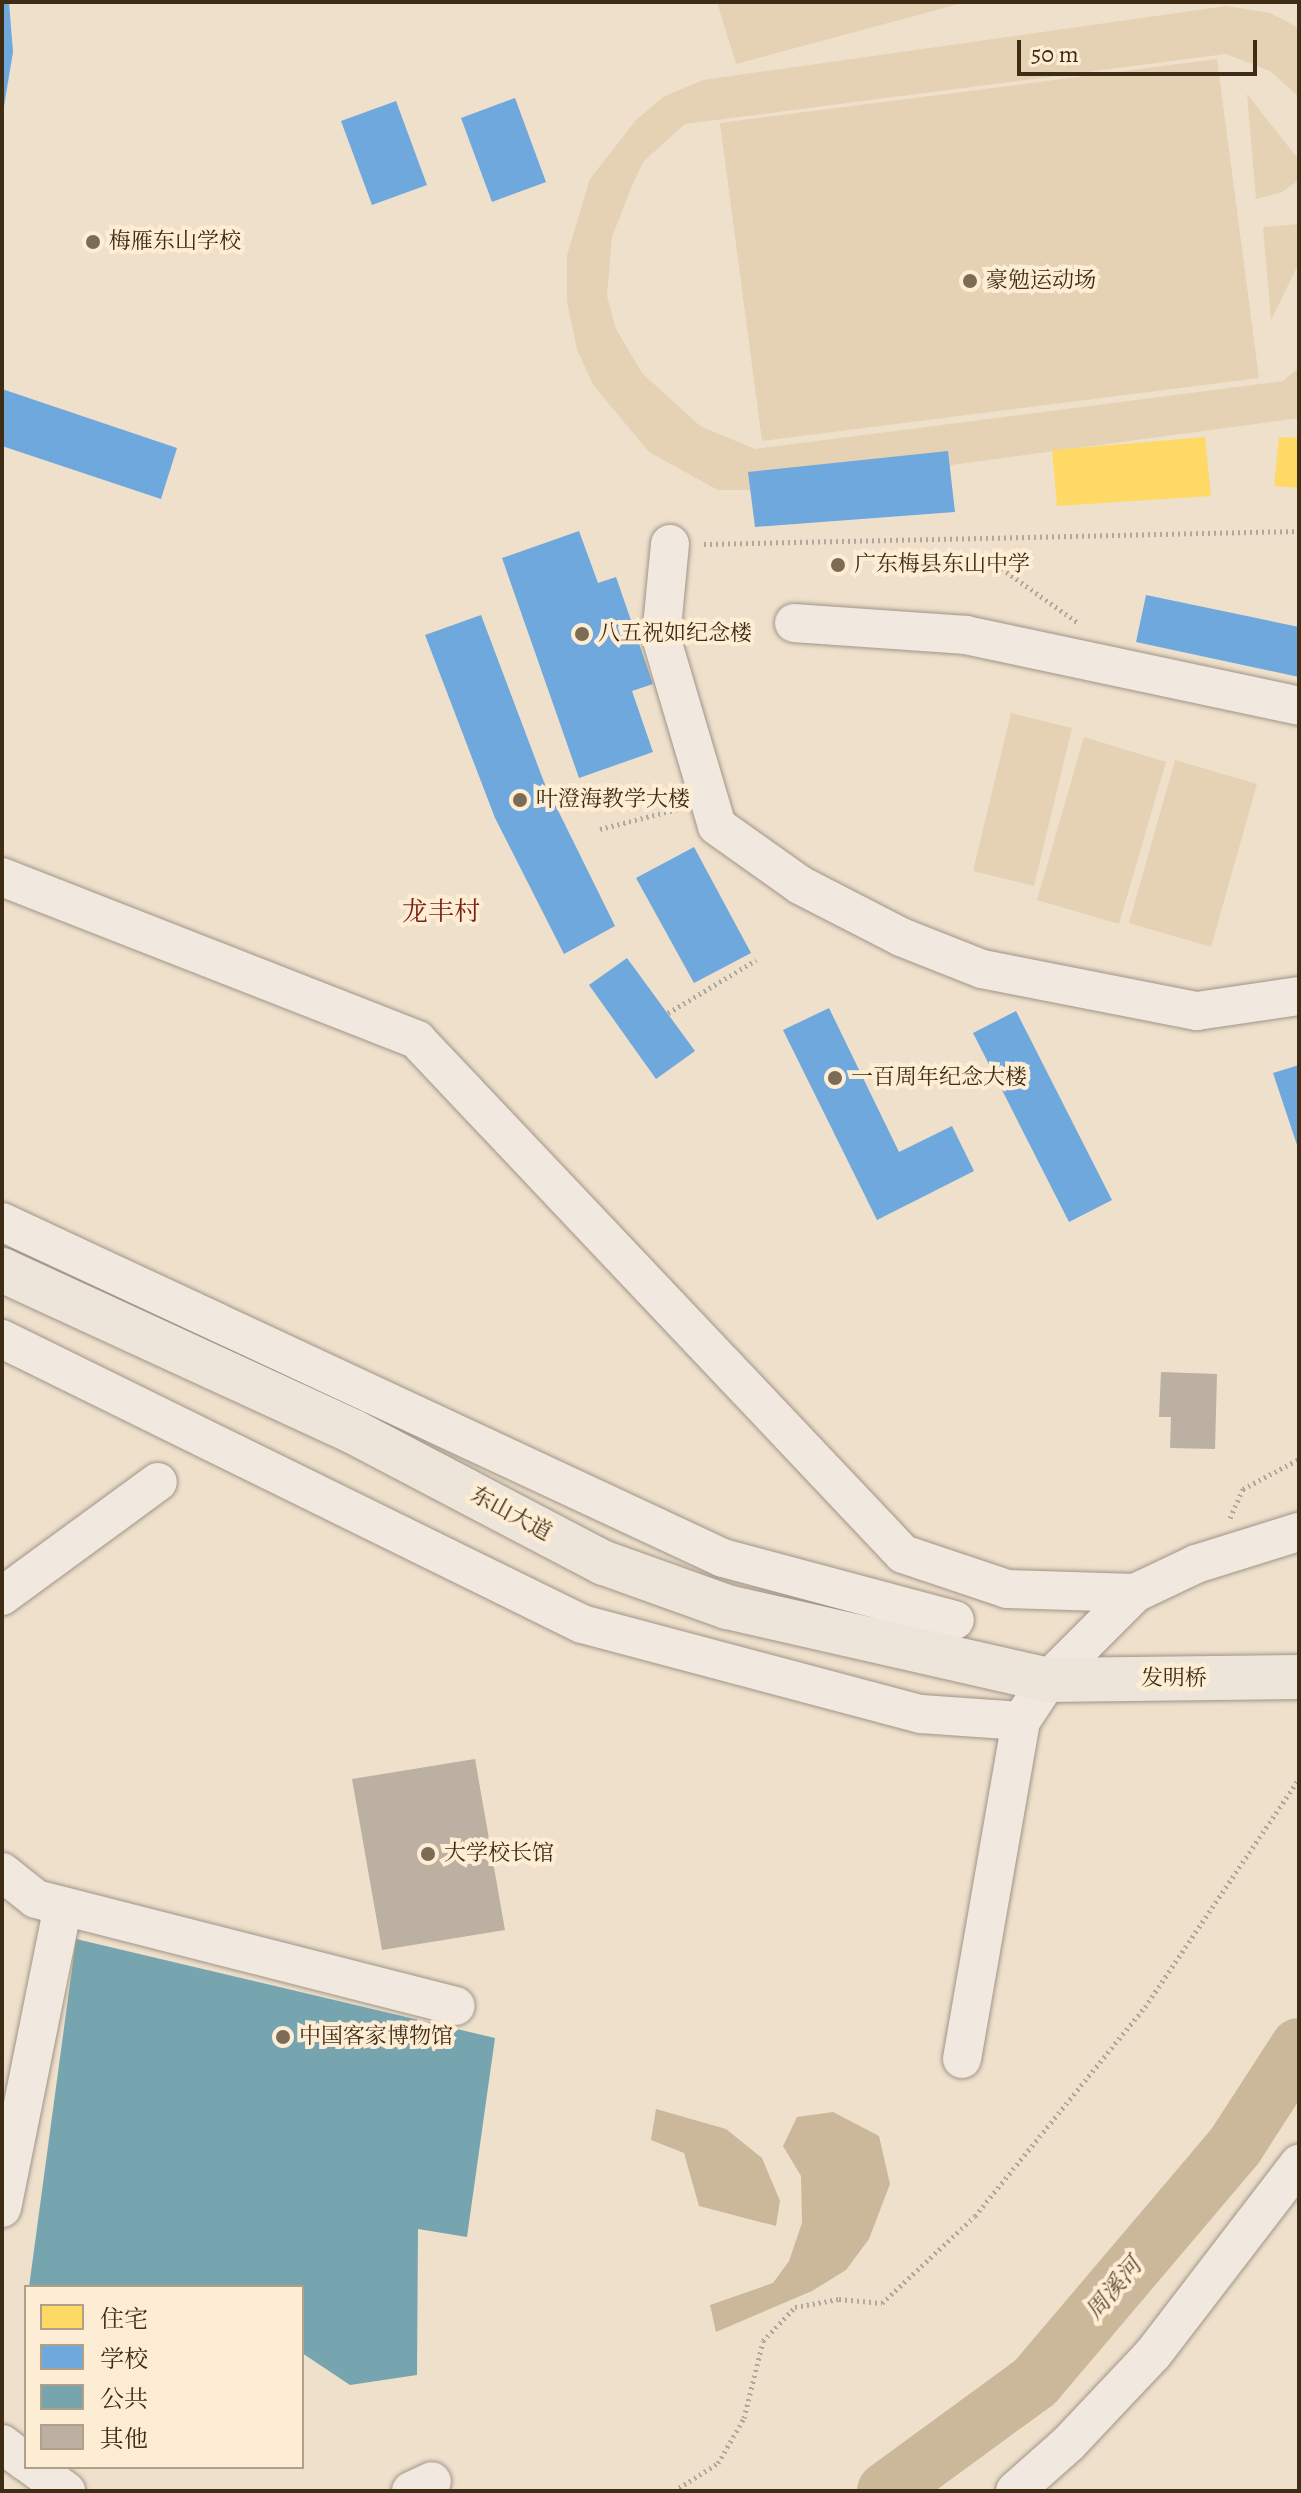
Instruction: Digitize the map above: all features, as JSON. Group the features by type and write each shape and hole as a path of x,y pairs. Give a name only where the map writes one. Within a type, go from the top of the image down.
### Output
{"main road":[{"name":"东山大道","path":"2,1270 354,1432 604,1563 727,1607 1048,1680"},
{"name":"发明桥","path":"1048,1680 1299,1677"}],"street":[{"path":"670,544 661,637 717,826 800,885 901,937 982,969 1197,1011 1299,996"},
{"path":"794,623 966,635 1299,706"},
{"path":"2,877 417,1040 903,1554 1007,1589 1135,1593"},
{"path":"2,1222 723,1558 955,1620"},
{"path":"2,1339 582,1624 921,1714 1021,1721"},
{"path":"2,1596 158,1482"},
{"path":"962,2059 1021,1721 1048,1680 1135,1593 1196,1564 1299,1532"},
{"path":"2,1872 36,1899 456,2006"},
{"path":"2,2208 63,1906"},
{"path":"1015,2491 1069,2443 1153,2354 1299,2164"},
{"path":"2,2444 24,2460"},
{"path":"36,2469 66,2491"}],"path":[{"path":"670,544 1299,531"},
{"path":"977,551 1089,630"},
{"path":"600,829 679,809"},
{"path":"668,1013 756,960"},
{"path":"1196,1564 1229,1520 1243,1489 1299,1459"},
{"path":"674,2491 718,2463 744,2418 763,2341 795,2307 839,2299 882,2303 975,2216 1145,2007 1299,1779"}],"shaded area":[{"path":"717,2 966,2 736,64"},
{"path":"1226,6 1270,13 1299,28 1299,97 1270,71 1226,54 685,124 643,162 631,188 612,237 607,296 616,329 642,373 700,426 755,449 1283,381 1299,368 1299,418 765,490 718,490 649,452 594,386 577,350 567,302 567,255 590,179 636,120 663,97 703,80"},
{"path":"1217,59 1259,378 762,441 720,123"},
{"path":"1247,94 1299,160 1299,180 1282,192 1256,199"},
{"path":"1299,224 1299,263 1271,320 1263,227"},
{"path":"1011,713 1072,728 1034,886 973,871"},
{"path":"1084,737 1166,762 1119,924 1037,900"},
{"path":"1175,760 1257,784 1211,947 1129,923"},
{"path":"656,2109 726,2129 762,2158 780,2201 776,2226 699,2206 684,2153 651,2140"},
{"path":"833,2112 879,2136 890,2184 869,2239 846,2270 812,2291 716,2332 710,2305 773,2283 789,2261 802,2223 801,2176 783,2146 797,2117"}],"building: 住宅":[{"path":"1205,437 1211,496 1057,506 1052,450"},
{"path":"1279,437 1299,438 1299,488 1274,486"}],"building: 学校":[{"path":"2,2 9,2 13,52 2,118"},
{"path":"515,98 546,182 492,202 461,118"},
{"path":"396,101 427,185 372,205 341,121"},
{"path":"2,389 177,448 161,499 2,446"},
{"path":"948,451 955,512 755,527 748,472"},
{"name":"八五祝如纪念楼","path":"579,531 598,583 616,577 653,684 632,691 653,752 579,778 502,558"},
{"path":"1146,595 1299,627 1299,677 1136,642"},
{"name":"叶澄海教学大楼","path":"481,615 544,782 615,926 564,954 495,818 425,635"},
{"path":"694,847 751,953 694,983 636,878"},
{"path":"627,958 695,1051 656,1079 589,985"},
{"name":"一百周年纪念大楼","path":"829,1008 899,1152 952,1126 974,1171 877,1220 783,1030"},
{"path":"1016,1011 1112,1200 1069,1222 973,1033"},
{"path":"1299,1065 1299,1147 1298,1148 1273,1073"}],"building: 公共":[{"path":"76,1939 495,2038 467,2237 418,2229 417,2375 350,2385 304,2354 304,2285 29,2285"}],"building: 其他":[{"path":"1161,1372 1217,1374 1215,1449 1170,1448 1171,1417 1159,1417"},
{"name":"大学校长馆","path":"475,1759 505,1930 382,1950 352,1779"}],"waterway":[{"name":"周溪河","path":"886,2491 1035,2382 1235,2146 1299,2047"}],"place":[{"name":"梅雁东山学校","path":"93,242"},
{"name":"豪勉运动场","path":"970,281"},
{"name":"广东梅县东山中学","path":"838,565"},
{"name":"八五祝如纪念楼","path":"582,634"},
{"name":"叶澄海教学大楼","path":"520,800"},
{"name":"一百周年纪念大楼","path":"835,1078"},
{"name":"大学校长馆","path":"428,1854"},
{"name":"中国客家博物馆","path":"283,2037"}],"district":[{"name":"龙丰村","path":"441,912"}]}
